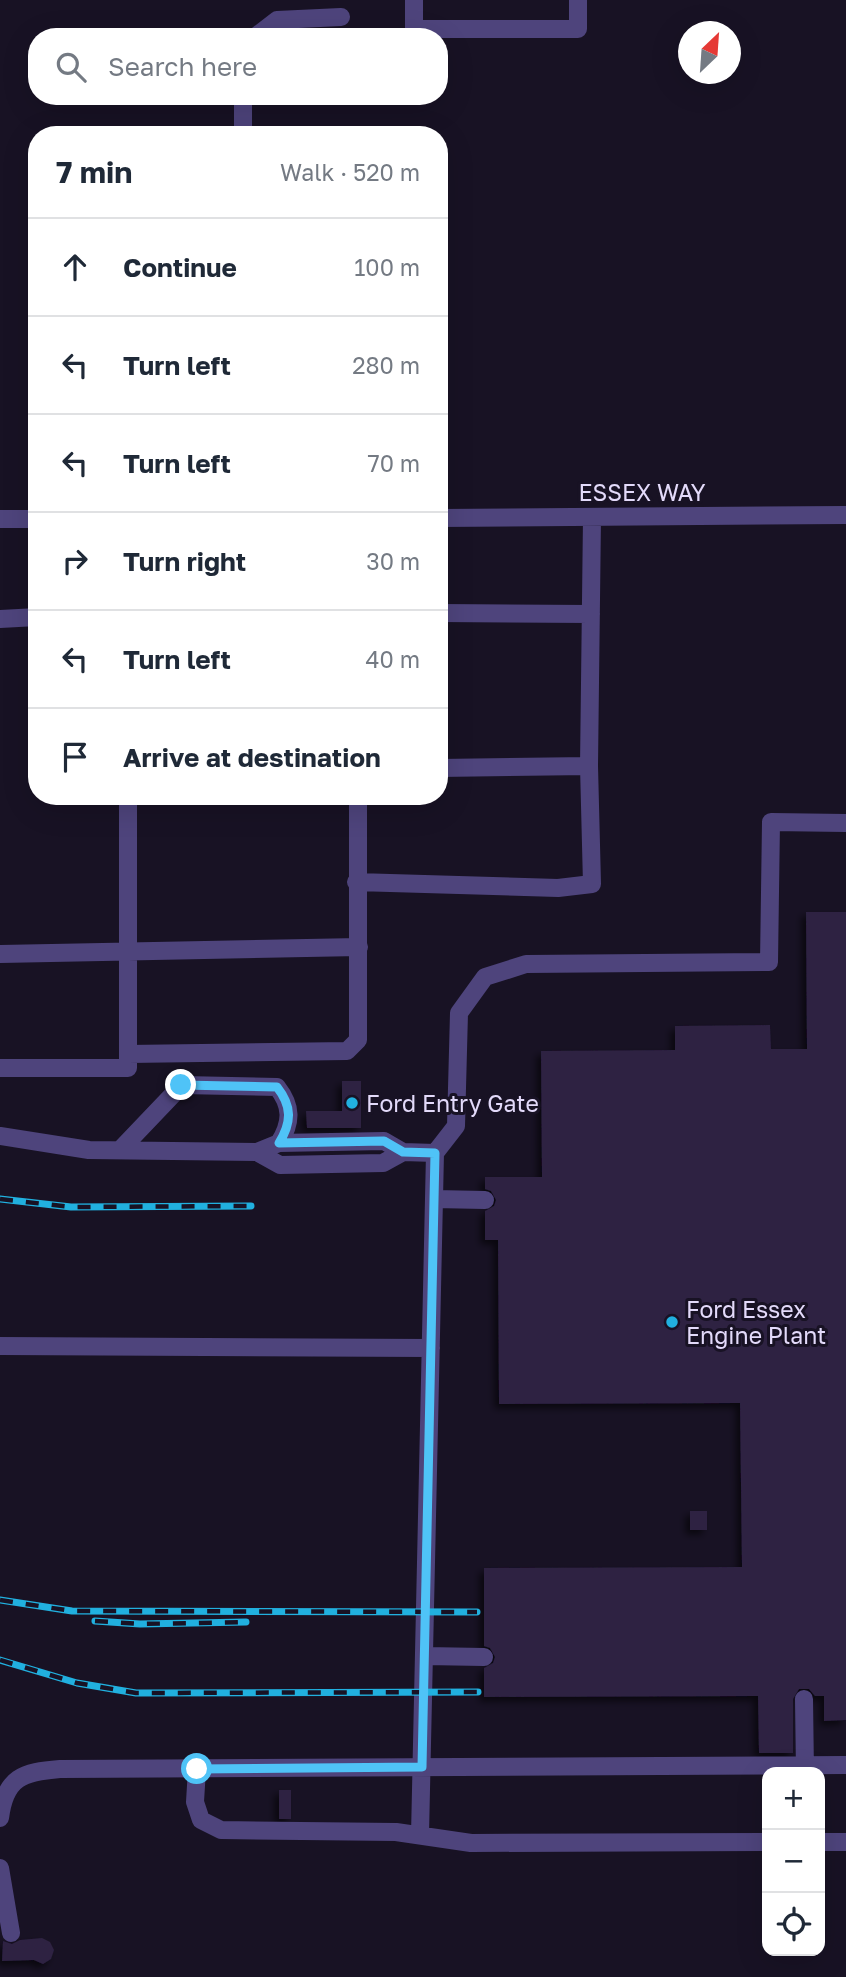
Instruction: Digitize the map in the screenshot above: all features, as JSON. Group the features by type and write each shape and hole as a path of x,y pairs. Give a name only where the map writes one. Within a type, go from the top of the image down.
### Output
{"street":[{"path":"414,0 414,28"},
{"path":"448,29 578,29 578,0"},
{"path":"267,28 278,20 341,17"},
{"path":"243,105 243,126"},
{"name":"ESSEX WAY","path":"448,518 846,515"},
{"path":"356,882 558,888 592,884 589,766 592,517"},
{"path":"0,519 28,519"},
{"path":"448,613 591,614"},
{"path":"0,619 28,617"},
{"path":"448,768 589,766"},
{"path":"0,1068 128,1068 128,805"},
{"path":"128,1054 347,1051 358,1040 358,805"},
{"path":"419,1835 435,1153 456,1126 459,1013 485,977 526,964 769,962 771,822 846,824"},
{"path":"0,954 359,947"},
{"path":"120,1150 181,1085 277,1087 286,1099 290,1115 279,1143"},
{"path":"0,1136 89,1150 257,1152 279,1143 384,1141 403,1152 435,1153"},
{"path":"257,1152 280,1165 383,1163 403,1152"},
{"path":"434,1199 485,1200"},
{"path":"0,1346 431,1348"},
{"path":"425,1656 484,1657"},
{"path":"804,1699 805,1767"},
{"path":"0,1818 12,1783 28,1772 777,1764"},
{"path":"825,1767 846,1765"},
{"path":"197,1769 195,1802 201,1820 221,1830 396,1832 471,1843 762,1842"},
{"path":"825,1842 846,1842"},
{"path":"0,1868 11,1933"}],"building":[{"name":"Ford Essex Engine Plant","path":"806,912 846,912 846,1720 824,1721 824,1696 815,1696 809,1689 799,1689 793,1699 793,1753 759,1753 758,1696 484,1697 484,1668 493,1663 495,1657 490,1648 484,1646 484,1568 742,1567 740,1403 499,1404 498,1240 485,1240 485,1211 494,1206 496,1200 491,1191 485,1189 485,1177 542,1177 541,1051 675,1050 675,1026 770,1025 771,1049 807,1049"},
{"name":"Ford Entry Gate","path":"342,1081 361,1081 361,1128 307,1128 306,1111 342,1111"},
{"path":"690,1511 707,1511 707,1530 690,1530"},
{"path":"279,1790 291,1790 291,1819 279,1819"},
{"path":"42,1938 50,1942 54,1950 51,1959 43,1964 34,1960 2,1961 3,1941 12,1944 20,1940"}],"railway":[{"path":"0,1199 71,1207 251,1206"},
{"path":"0,1600 72,1611 477,1612"},
{"path":"95,1621 140,1624 246,1622"},
{"path":"0,1660 77,1683 136,1693 478,1692"}],"place":[{"name":"Ford Entry Gate","path":"352,1103"},
{"name":"Ford Essex Engine Plant","path":"672,1322"}],"route":[{"path":"181,1085 277,1087 286,1099 290,1115 286,1132 279,1143 384,1141 403,1152 435,1153 422,1767 197,1769"}]}
